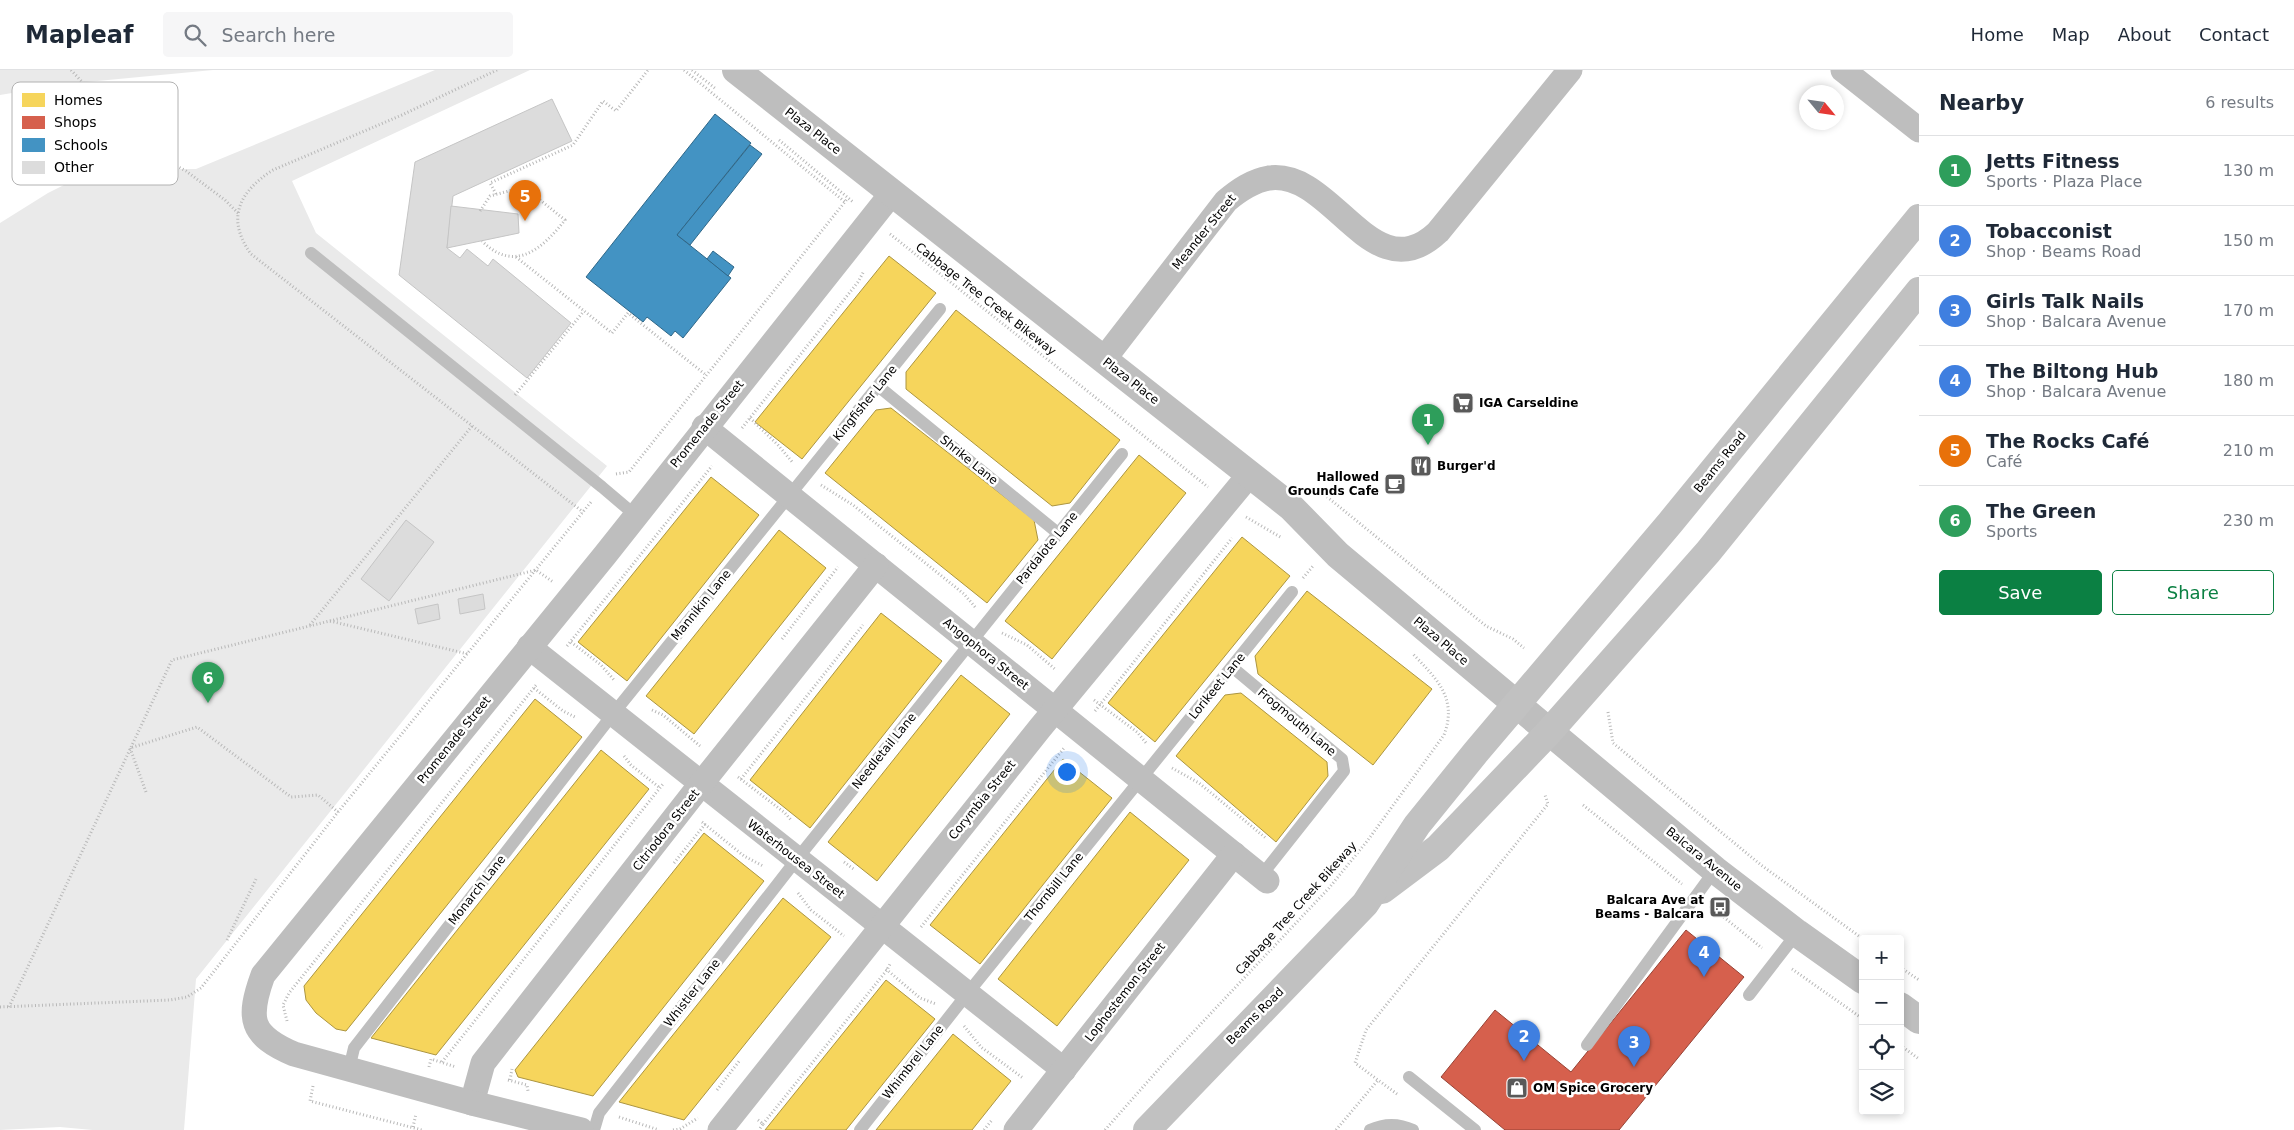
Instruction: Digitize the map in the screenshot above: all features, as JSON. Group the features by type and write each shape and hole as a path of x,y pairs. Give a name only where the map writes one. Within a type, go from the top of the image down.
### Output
{"main road":[{"name":"Beams Road","path":"1365,904 1417,825 1517,703 1670,523 1919,218"},
{"name":"Beams Road","path":"1147,1130 1365,904 1438,848 1549,732 1708,552 1919,291"}],"street":[{"name":"Plaza Place","path":"736,70 1291,507 1338,555 1517,703"},
{"name":"Meander Street","path":"1104,360 1226,201 1241,189 1256,181 1272,178 1288,180 1314,193 1378,243 1395,249 1415,249 1438,232 1570,70"},
{"path":"1843,70 1919,130"},
{"name":"Promenade Street","path":"581,1130 472,1103 294,1054 269,1042 256,1025 254,999 263,975 571,596 892,193"},
{"name":"Angophora Street","path":"704,427 1264,879"},
{"name":"Corymbia Street","path":"720,1130 1075,685 1250,474"},
{"name":"Citriodora Street","path":"472,1103 484,1063 701,784 876,566"},
{"name":"Waterhousea Street","path":"529,647 1064,1070"},
{"path":"1517,703 1549,732"},
{"name":"Balcara Avenue","path":"1549,732 1716,870 1797,933 1859,977"},
{"name":"Lophostemon Street","path":"1016,1130 1234,854"},
{"path":"1904,1009 1919,1020"}],"lane":[{"path":"312,253 635,515"},
{"name":"Kingfisher Lane","path":"790,496 940,309"},
{"name":"Shrike Lane","path":"878,386 1059,534"},
{"name":"Pardalote Lane","path":"972,643 1122,454"},
{"name":"Mannikin Lane","path":"613,714 790,496"},
{"name":"Lorikeet Lane","path":"1141,779 1292,592"},
{"name":"Needletail Lane","path":"797,859 972,643"},
{"name":"Frogmouth Lane","path":"1232,667 1342,759 1344,771 1282,850 1264,879"},
{"name":"Monarch Lane","path":"349,1069 354,1048 613,714"},
{"name":"Thornbill Lane","path":"967,994 1141,779"},
{"name":"Whistler Lane","path":"594,1130 599,1114 797,859"},
{"path":"1587,1045 1716,870"},
{"path":"1749,995 1797,933"},
{"name":"Whimbrel Lane","path":"860,1130 967,994"},
{"path":"1409,1077 1475,1130"},
{"path":"1370,1130 1383,1125 1393,1124 1413,1130"}],"path":[{"path":"71,70 82,82"},
{"path":"497,70 402,115 273,170 255,182 242,198 237,227 241,240 251,254 583,512"},
{"path":"496,194 490,183 573,145 603,101 616,110 648,70"},
{"path":"684,70 845,202"},
{"path":"692,70 723,95"},
{"name":"Cabbage Tree Creek Bikeway","path":"776,138 871,219 1227,502 1248,518 1276,534"},
{"path":"178,167 225,200 239,214"},
{"path":"480,211 490,196 524,188 565,220 539,248 531,253 516,257 499,254 482,241"},
{"path":"0,1008 170,1000 186,997 201,988 338,812 468,654 611,475 629,472 848,198"},
{"path":"516,257 612,333 628,313 706,376"},
{"path":"289,993 728,446 858,282 868,265"},
{"path":"514,396 584,311"},
{"path":"750,418 778,445 805,477 853,505 964,594 998,631 1027,645 1075,685 1137,732 1157,760 1199,783 1282,850"},
{"path":"310,625 472,426"},
{"path":"1315,487 1486,626 1513,639 1524,648"},
{"path":"1242,526 1248,518"},
{"path":"764,1124 887,970 892,959 904,944 923,926 1063,749 1068,740 1101,705 1236,533"},
{"path":"778,644 838,567"},
{"path":"536,570 571,596 592,615"},
{"path":"9,1007 172,660 536,570"},
{"path":"669,870 869,617"},
{"path":"329,620 468,654"},
{"name":"Cabbage Tree Creek Bikeway","path":"1105,1130 1165,1062 1329,888 1368,840 1430,757 1444,736 1449,716 1446,695 1432,676"},
{"path":"1608,712 1613,743 1761,865 1859,937"},
{"path":"130,748 196,727 291,797 318,795 338,812"},
{"path":"442,1062 660,788 676,764 687,752 699,745 705,737"},
{"path":"130,748 146,792"},
{"path":"1401,1097 1355,1063 1366,1030 1548,804 1545,794"},
{"path":"1582,805 1777,958 1859,1016"},
{"path":"227,940 257,877"},
{"path":"1904,969 1919,980"},
{"path":"1904,1048 1919,1059"},
{"path":"510,1080 513,1066"},
{"path":"1336,1130 1378,1080"}],"shaded area":[{"path":"0,70 213,70 87,82 12,82 12,93 0,95"},
{"path":"435,70 530,70 292,181 316,233 607,466 196,979 184,1130 93,1130 60,1127 0,1130 0,223 64,185 178,185 178,169 196,169"}],"building: Homes":[{"path":"889,256 936,293 802,459 755,422"},
{"path":"956,310 1120,440 1070,503 1052,506 906,389 906,372"},
{"path":"891,408 1034,520 1038,540 987,603 825,473 876,410"},
{"path":"1139,455 1186,493 1052,659 1005,621"},
{"path":"711,477 759,515 627,681 578,642"},
{"path":"779,530 826,568 694,734 646,696"},
{"path":"1242,537 1290,576 1155,742 1108,703"},
{"path":"1307,591 1432,689 1373,765 1258,674 1255,656"},
{"path":"881,613 942,661 810,828 750,780"},
{"path":"961,675 1010,714 877,881 828,842"},
{"path":"1241,693 1327,762 1328,776 1276,842 1176,756 1225,695"},
{"path":"535,699 582,737 346,1031 336,1029 316,1013 306,1000 304,986"},
{"path":"601,750 649,789 436,1055 371,1038"},
{"path":"1063,759 1112,798 980,964 930,925"},
{"path":"1130,812 1189,860 1057,1026 998,979"},
{"path":"704,833 764,881 593,1096 518,1077 515,1070"},
{"path":"783,898 831,937 684,1120 619,1102"},
{"path":"886,980 935,1019 846,1130 765,1130"},
{"path":"953,1034 1011,1081 972,1130 876,1130"}],"building: Shops":[{"path":"1686,930 1744,977 1619,1130 1505,1130 1441,1077 1495,1010 1571,1072"}],"building: Schools":[{"path":"715,114 751,143 677,235 731,278 683,338 675,331 671,336 647,317 643,322 586,277"},
{"path":"750,145 762,154 690,245 677,235"},
{"path":"713,251 734,267 728,276 707,259"}],"building: Other":[{"path":"552,99 572,141 453,196 447,248 460,258 467,249 488,266 493,259 571,323 527,378 399,275 415,162"},
{"path":"451,206 518,214 519,233 447,248"},
{"path":"406,520 434,542 389,601 361,579"},
{"path":"483,594 485,609 460,614 458,599"},
{"path":"438,604 440,619 418,624 415,609"}],"place":[{"name":"The Rocks Café","path":"525,221"},
{"name":"IGA Carseldine","path":"1463,403"},
{"name":"Jetts Fitness","path":"1428,445"},
{"name":"Burger'd","path":"1421,466"},
{"name":"Hallowed Grounds Cafe","path":"1395,484"},
{"name":"The Green","path":"208,703"},
{"name":"Balcara Ave at Beams - Balcara","path":"1720,907"},
{"name":"The Biltong Hub","path":"1704,977"},
{"name":"Tobacconist","path":"1524,1061"},
{"name":"Girls Talk Nails","path":"1634,1067"},
{"name":"OM Spice Grocery","path":"1517,1088"}]}
